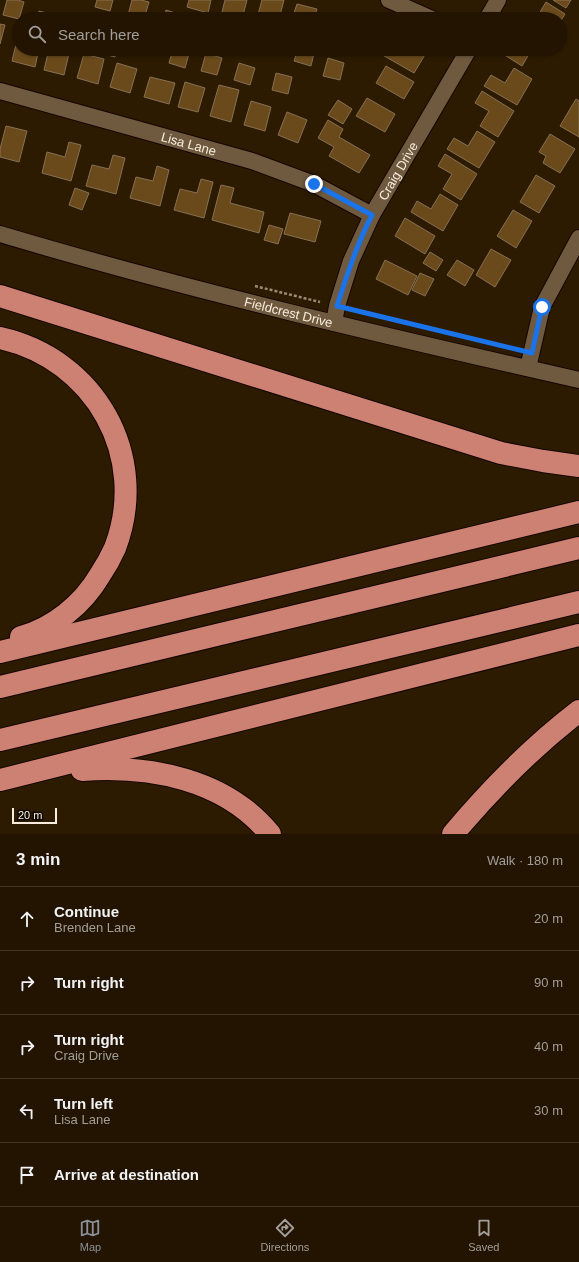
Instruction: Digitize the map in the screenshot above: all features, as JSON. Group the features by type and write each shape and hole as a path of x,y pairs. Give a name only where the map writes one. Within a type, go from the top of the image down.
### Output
{"highway":[{"path":"0,296 501,453 579,466"},
{"path":"0,338 11,340 32,348 52,358 84,384 107,415 116,436 121,452 125,480 125,503 120,534 114,549 96,582 81,601 61,617 43,628 25,636 0,642"},
{"path":"0,652 579,512"},
{"path":"0,687 579,548"},
{"path":"0,740 579,602"},
{"path":"0,780 29,774 579,635"},
{"path":"453,834 481,800 551,732 579,711"},
{"path":"29,774 106,768 166,774 206,786 237,803 270,834"}],"street":[{"path":"388,0 416,12"},
{"path":"491,12 498,0"},
{"name":"Craig Drive","path":"334,323 337,306 360,238 465,56"},
{"name":"Lisa Lane","path":"0,91 252,161 314,184 372,215"},
{"name":"Fieldcrest Drive","path":"0,234 165,281 334,323 579,380"},
{"path":"528,368 542,307 579,238"}],"path":[{"path":"254,286 453,334"}],"building":[{"path":"7,0 18,0 24,2 21,12 12,12 12,17 3,15"},
{"path":"97,0 113,0 110,11 95,7"},
{"path":"132,0 149,2 146,12 129,12"},
{"path":"189,0 211,0 208,12 187,7"},
{"path":"225,0 247,0 244,12 222,12"},
{"path":"262,0 284,0 281,12 259,12"},
{"path":"553,0 571,0 566,8"},
{"path":"546,2 562,12 540,12"},
{"path":"297,4 317,9 316,12 294,12"},
{"path":"0,24 5,25 0,44"},
{"path":"13,56 37,56 35,67 12,61"},
{"path":"47,56 68,56 64,75 44,70"},
{"path":"83,56 92,56 104,59 98,84 77,78"},
{"path":"171,56 188,56 185,68 169,63"},
{"path":"205,56 216,56 222,58 217,75 201,71"},
{"path":"296,56 313,56 311,66 294,61"},
{"path":"384,56 424,56 414,73"},
{"path":"506,56 528,56 522,66"},
{"path":"328,58 344,63 340,80 323,76"},
{"path":"117,63 137,69 130,93 110,87"},
{"path":"239,63 255,68 250,85 234,80"},
{"path":"386,66 414,82 404,99 376,83"},
{"path":"514,68 532,79 517,105 484,86 491,75 505,83"},
{"path":"276,73 292,77 288,94 272,90"},
{"path":"150,77 175,83 169,104 144,97"},
{"path":"185,82 205,88 198,112 178,107"},
{"path":"219,85 239,90 231,122 210,116"},
{"path":"482,91 514,111 498,137 480,126 489,111 475,103"},
{"path":"367,98 395,114 385,132 356,116"},
{"path":"576,99 579,101 579,137 560,126"},
{"path":"338,100 352,109 343,124 328,115"},
{"path":"251,101 271,107 265,131 244,125"},
{"path":"287,112 307,120 298,143 278,135"},
{"path":"328,120 343,129 339,137 370,155 359,173 329,156 334,147 318,138"},
{"path":"6,126 27,131 19,162 0,157 0,149"},
{"path":"477,131 495,142 479,168 447,149 454,138 468,146"},
{"path":"550,134 575,149 560,173 543,163 546,156 539,152"},
{"path":"69,142 81,145 71,181 42,173 47,152 65,157"},
{"path":"445,154 477,174 461,200 443,189 452,174 438,166"},
{"path":"113,155 125,158 116,194 86,186 92,165 109,169"},
{"path":"157,166 169,170 160,206 130,198 136,177 153,181"},
{"path":"536,175 555,186 539,213 520,202"},
{"path":"201,179 213,182 204,218 174,210 180,189 197,193"},
{"path":"221,185 234,188 230,203 264,212 259,233 212,220"},
{"path":"75,188 89,193 82,210 69,205"},
{"path":"440,194 458,205 443,231 411,212 417,201 431,209"},
{"path":"513,210 532,221 516,248 497,236"},
{"path":"290,213 321,221 315,242 284,234"},
{"path":"405,218 435,236 425,254 395,236"},
{"path":"269,225 283,229 278,244 264,240"},
{"path":"491,249 511,260 495,287 476,275"},
{"path":"430,252 443,260 436,271 423,263"},
{"path":"385,260 417,276 408,295 376,279"},
{"path":"457,260 474,270 465,286 447,275"},
{"path":"420,273 434,279 425,296 412,290"}],"route":[{"path":"314,184 372,215 360,238 351,261 337,306 532,353 542,307"}]}
